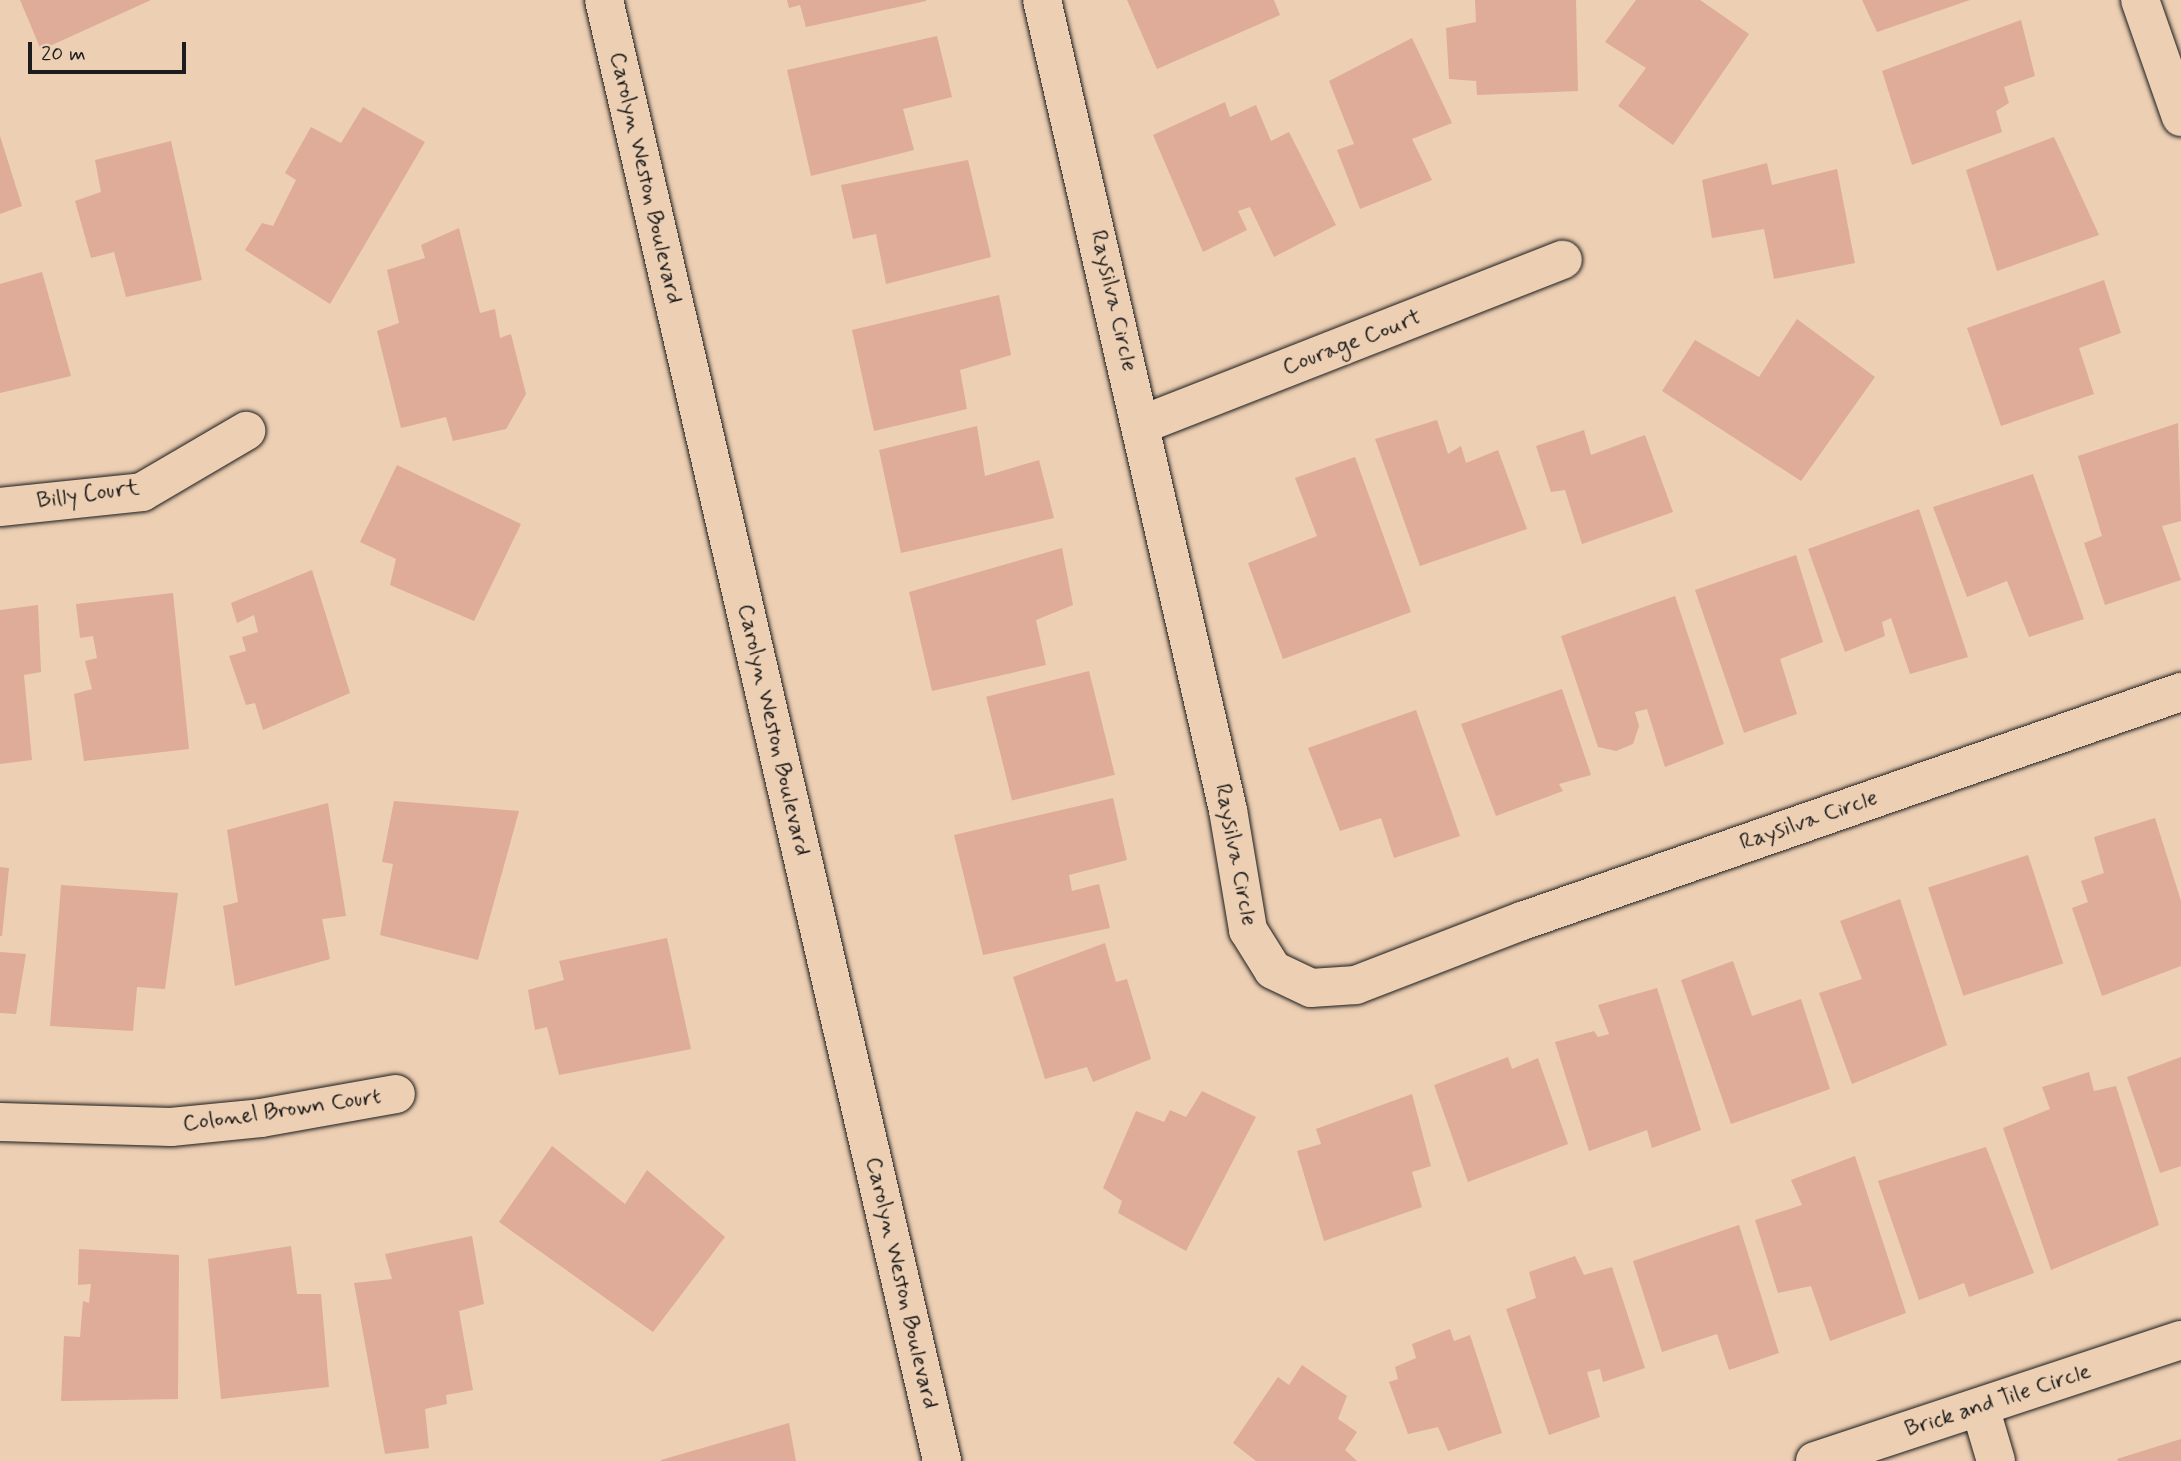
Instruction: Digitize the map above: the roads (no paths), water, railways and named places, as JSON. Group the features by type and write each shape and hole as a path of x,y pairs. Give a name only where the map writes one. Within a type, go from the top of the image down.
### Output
{"street":[{"name":"Carolyn Weston Boulevard","path":"604,0 942,1461"},
{"name":"Raysilva Circle","path":"1042,0 1228,810 1248,930 1273,970 1311,988 1356,985 1535,917 2181,692"},
{"path":"2140,0 2181,117"},
{"name":"Courage Court","path":"1141,425 1563,260"},
{"name":"Billy Court","path":"0,507 142,492 246,431"},
{"name":"Colonel Brown Court","path":"0,1122 67,1127 171,1127 261,1118 396,1094"},
{"name":"Brick and Tile Circle","path":"1815,1461 2181,1340"},
{"path":"1980,1407 1996,1461"}]}
